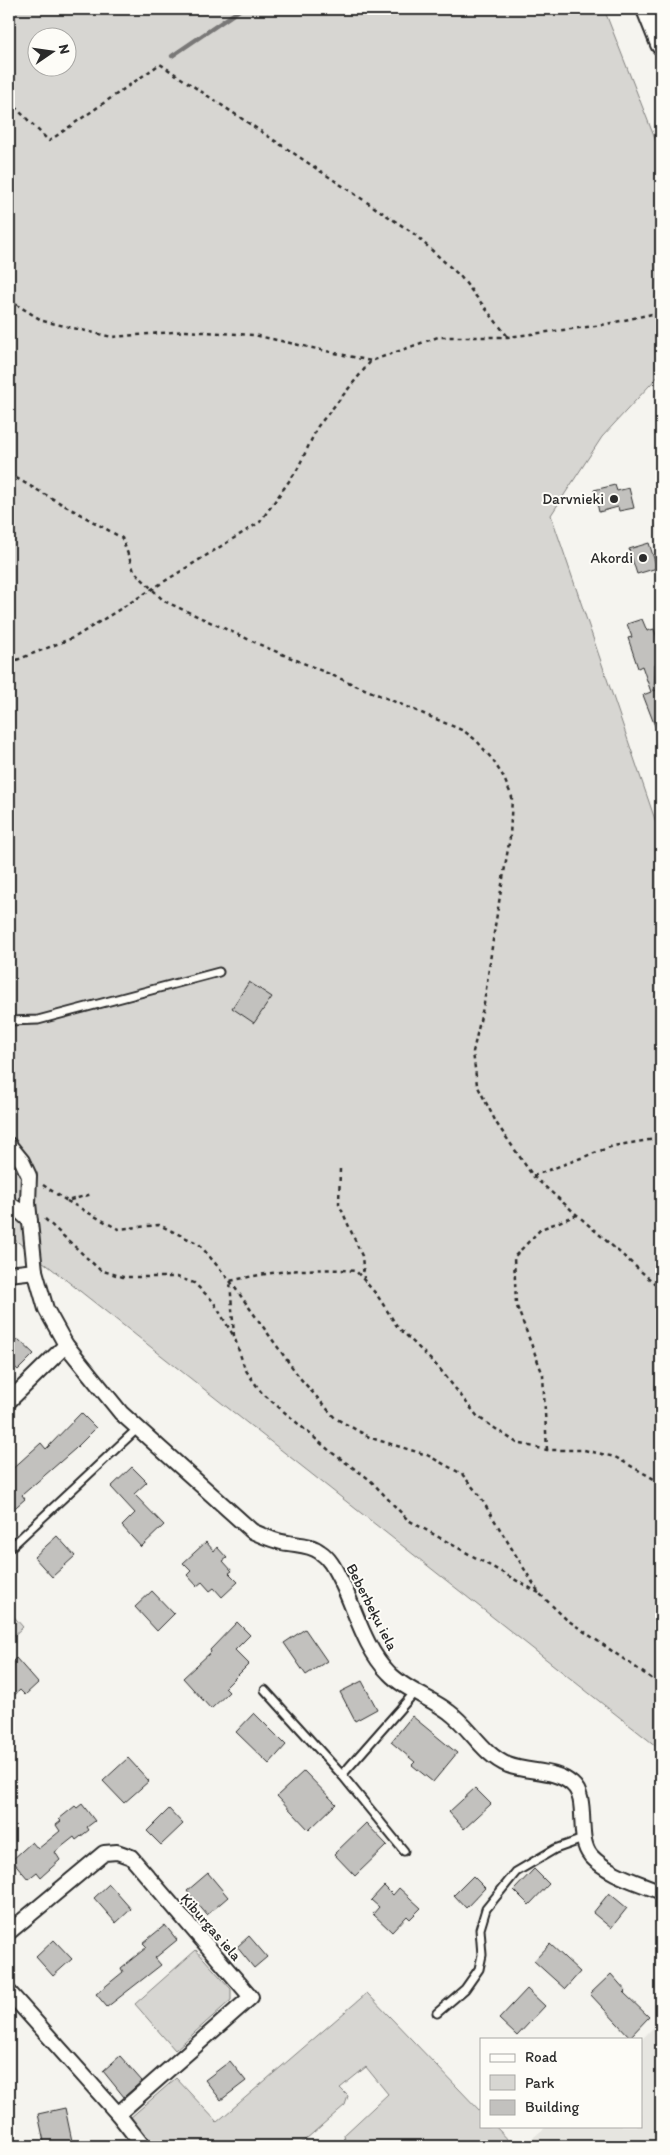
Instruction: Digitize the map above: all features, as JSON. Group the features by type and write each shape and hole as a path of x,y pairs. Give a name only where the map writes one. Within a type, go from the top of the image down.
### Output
{"main road":[{"path":"647,9 661,44"}],"street":[{"path":"9,1145 22,1161 30,1176"},
{"name":"Beberbeķu iela","path":"30,1176 28,1203 35,1271 46,1309 66,1345 91,1378 137,1429 252,1531 272,1539 311,1547 320,1552 332,1565 368,1643 389,1673 450,1712 487,1752 507,1764 534,1772 556,1775 574,1785 579,1795 583,1839 590,1854 605,1868 661,1892"},
{"path":"9,1204 30,1221"},
{"path":"9,1274 35,1271"},
{"path":"9,1401 66,1345"},
{"name":"Ķiburgas iela","path":"9,1932 104,1853 117,1852 131,1858 250,1998 118,2114"},
{"path":"9,1992 118,2114 143,2146"}],"lane":[{"path":"9,1021 38,1020 219,972"},
{"path":"11,1547 137,1429"},
{"path":"265,1690 342,1774 404,1851"},
{"path":"342,1774 415,1691"},
{"path":"437,2013 465,1989 479,1969 482,1955 480,1929 486,1909 516,1872 555,1849 583,1839"}],"path":[{"path":"9,101 49,141 160,64 413,233 460,276 508,337"},
{"path":"9,300 42,322 112,337 186,332 254,335 371,361"},
{"path":"9,663 75,637 260,522 297,470 318,426 371,361 438,337 508,337 602,325 661,312"},
{"path":"9,474 122,538 134,571 164,600 245,638 464,731 477,741 503,776 512,797 510,837 484,1004 473,1052 477,1085 496,1124 533,1176 661,1289"},
{"path":"533,1176 613,1146 661,1138"},
{"path":"340,1169 339,1204 362,1256 364,1280"},
{"path":"30,1176 66,1200 118,1229 159,1225 199,1244 230,1281 300,1378 335,1418 371,1438 427,1455 462,1474 479,1495 538,1593"},
{"path":"66,1200 92,1194"},
{"path":"28,1203 100,1270 123,1277 177,1277 194,1284 213,1301 234,1336 245,1369 261,1392 331,1452 369,1480 408,1520 538,1593 566,1619 661,1685"},
{"path":"548,1450 543,1375 516,1304 514,1257 541,1230 577,1215"},
{"path":"230,1281 262,1274 304,1270 356,1271 377,1295 397,1326 439,1368 478,1416 517,1443 548,1450 584,1450 615,1456 661,1483"},
{"path":"230,1281 234,1336"}],"shaded area":[{"path":"661,2020 661,2146 523,2146 545,2128 642,2128 642,2039"}],"green space":[{"path":"9,9 604,9 661,154 661,373 602,437 551,515 661,837 661,1750 9,1235"},
{"path":"9,1611 23,1627 9,1640"},
{"path":"196,1950 231,1989 231,2000 175,2050 135,2004"},
{"path":"367,1993 480,2111 480,2128 497,2128 514,2146 346,2146 344,2135 388,2094 366,2067 340,2088 348,2096 345,2105 298,2146 154,2146 130,2118 176,2078 217,2122"}],"building":[{"name":"Darvnieki","path":"615,485 617,491 629,488 634,508 619,511 618,507 599,512 594,490"},
{"name":"Akordi","path":"649,543 657,568 637,574 629,549"},
{"path":"642,619 647,631 654,629 661,649 661,662 655,664 654,691 661,688 661,739 643,695 651,692 642,666 638,668 628,638 632,637 627,624"},
{"path":"249,982 272,997 254,1023 232,1008"},
{"path":"18,1339 34,1354 18,1370 9,1362 9,1349"},
{"path":"81,1413 96,1428 22,1495 25,1499 9,1513 9,1472 41,1443 46,1449"},
{"path":"132,1467 147,1482 134,1494 164,1525 141,1547 122,1526 135,1513 111,1487"},
{"path":"57,1536 75,1556 52,1577 34,1557"},
{"path":"206,1542 214,1551 217,1547 227,1558 223,1561 232,1571 229,1573 238,1582 222,1597 214,1588 210,1591 202,1582 197,1586 187,1575 191,1571 183,1563"},
{"path":"152,1591 174,1614 157,1631 135,1607"},
{"path":"237,1622 250,1635 235,1650 249,1664 225,1688 229,1692 211,1709 183,1678 211,1652 210,1650"},
{"path":"305,1629 327,1661 306,1675 284,1643"},
{"path":"16,1658 38,1683 25,1695 20,1690 9,1700 9,1665"},
{"path":"362,1681 377,1709 355,1721 340,1692"},
{"path":"254,1713 286,1745 269,1764 236,1732"},
{"path":"412,1716 457,1753 433,1782 412,1765 415,1762 391,1742"},
{"path":"128,1758 149,1781 124,1803 103,1781"},
{"path":"304,1771 336,1804 309,1830 277,1796"},
{"path":"475,1788 491,1804 464,1829 449,1812"},
{"path":"82,1804 95,1821 87,1827 89,1830 76,1840 74,1837 55,1852 60,1860 41,1877 37,1872 28,1879 12,1860 32,1842 38,1849 60,1831 56,1825 61,1821 59,1819 75,1806 77,1808"},
{"path":"169,1809 183,1824 161,1845 147,1831"},
{"path":"366,1823 387,1845 355,1876 334,1854"},
{"path":"534,1869 549,1884 529,1905 514,1890"},
{"path":"208,1873 228,1897 207,1915 187,1891"},
{"path":"473,1876 485,1888 466,1908 454,1895"},
{"path":"109,1884 131,1909 116,1923 94,1898"},
{"path":"384,1886 393,1895 399,1888 421,1908 410,1919 407,1916 392,1932 373,1914 379,1907 371,1900"},
{"path":"609,1893 627,1908 611,1928 593,1913"},
{"path":"165,1925 177,1940 155,1958 161,1965 107,2007 96,1994 123,1972 121,1968 147,1947 143,1943"},
{"path":"249,1936 267,1957 254,1968 237,1947"},
{"path":"54,1940 72,1959 53,1976 36,1957"},
{"path":"550,1944 580,1972 565,1989 534,1961"},
{"path":"611,1974 626,1991 624,1993 649,2017 630,2037 590,1994"},
{"path":"527,1989 545,2006 517,2036 499,2019"},
{"path":"120,2056 142,2081 124,2097 103,2071"},
{"path":"230,2061 246,2081 221,2100 205,2080"},
{"path":"65,2108 72,2141 45,2146 38,2114"}],"waterway":[{"path":"172,56 241,9"}],"place":[{"name":"Darvnieki","path":"614,499"},
{"name":"Akordi","path":"643,558"}]}
